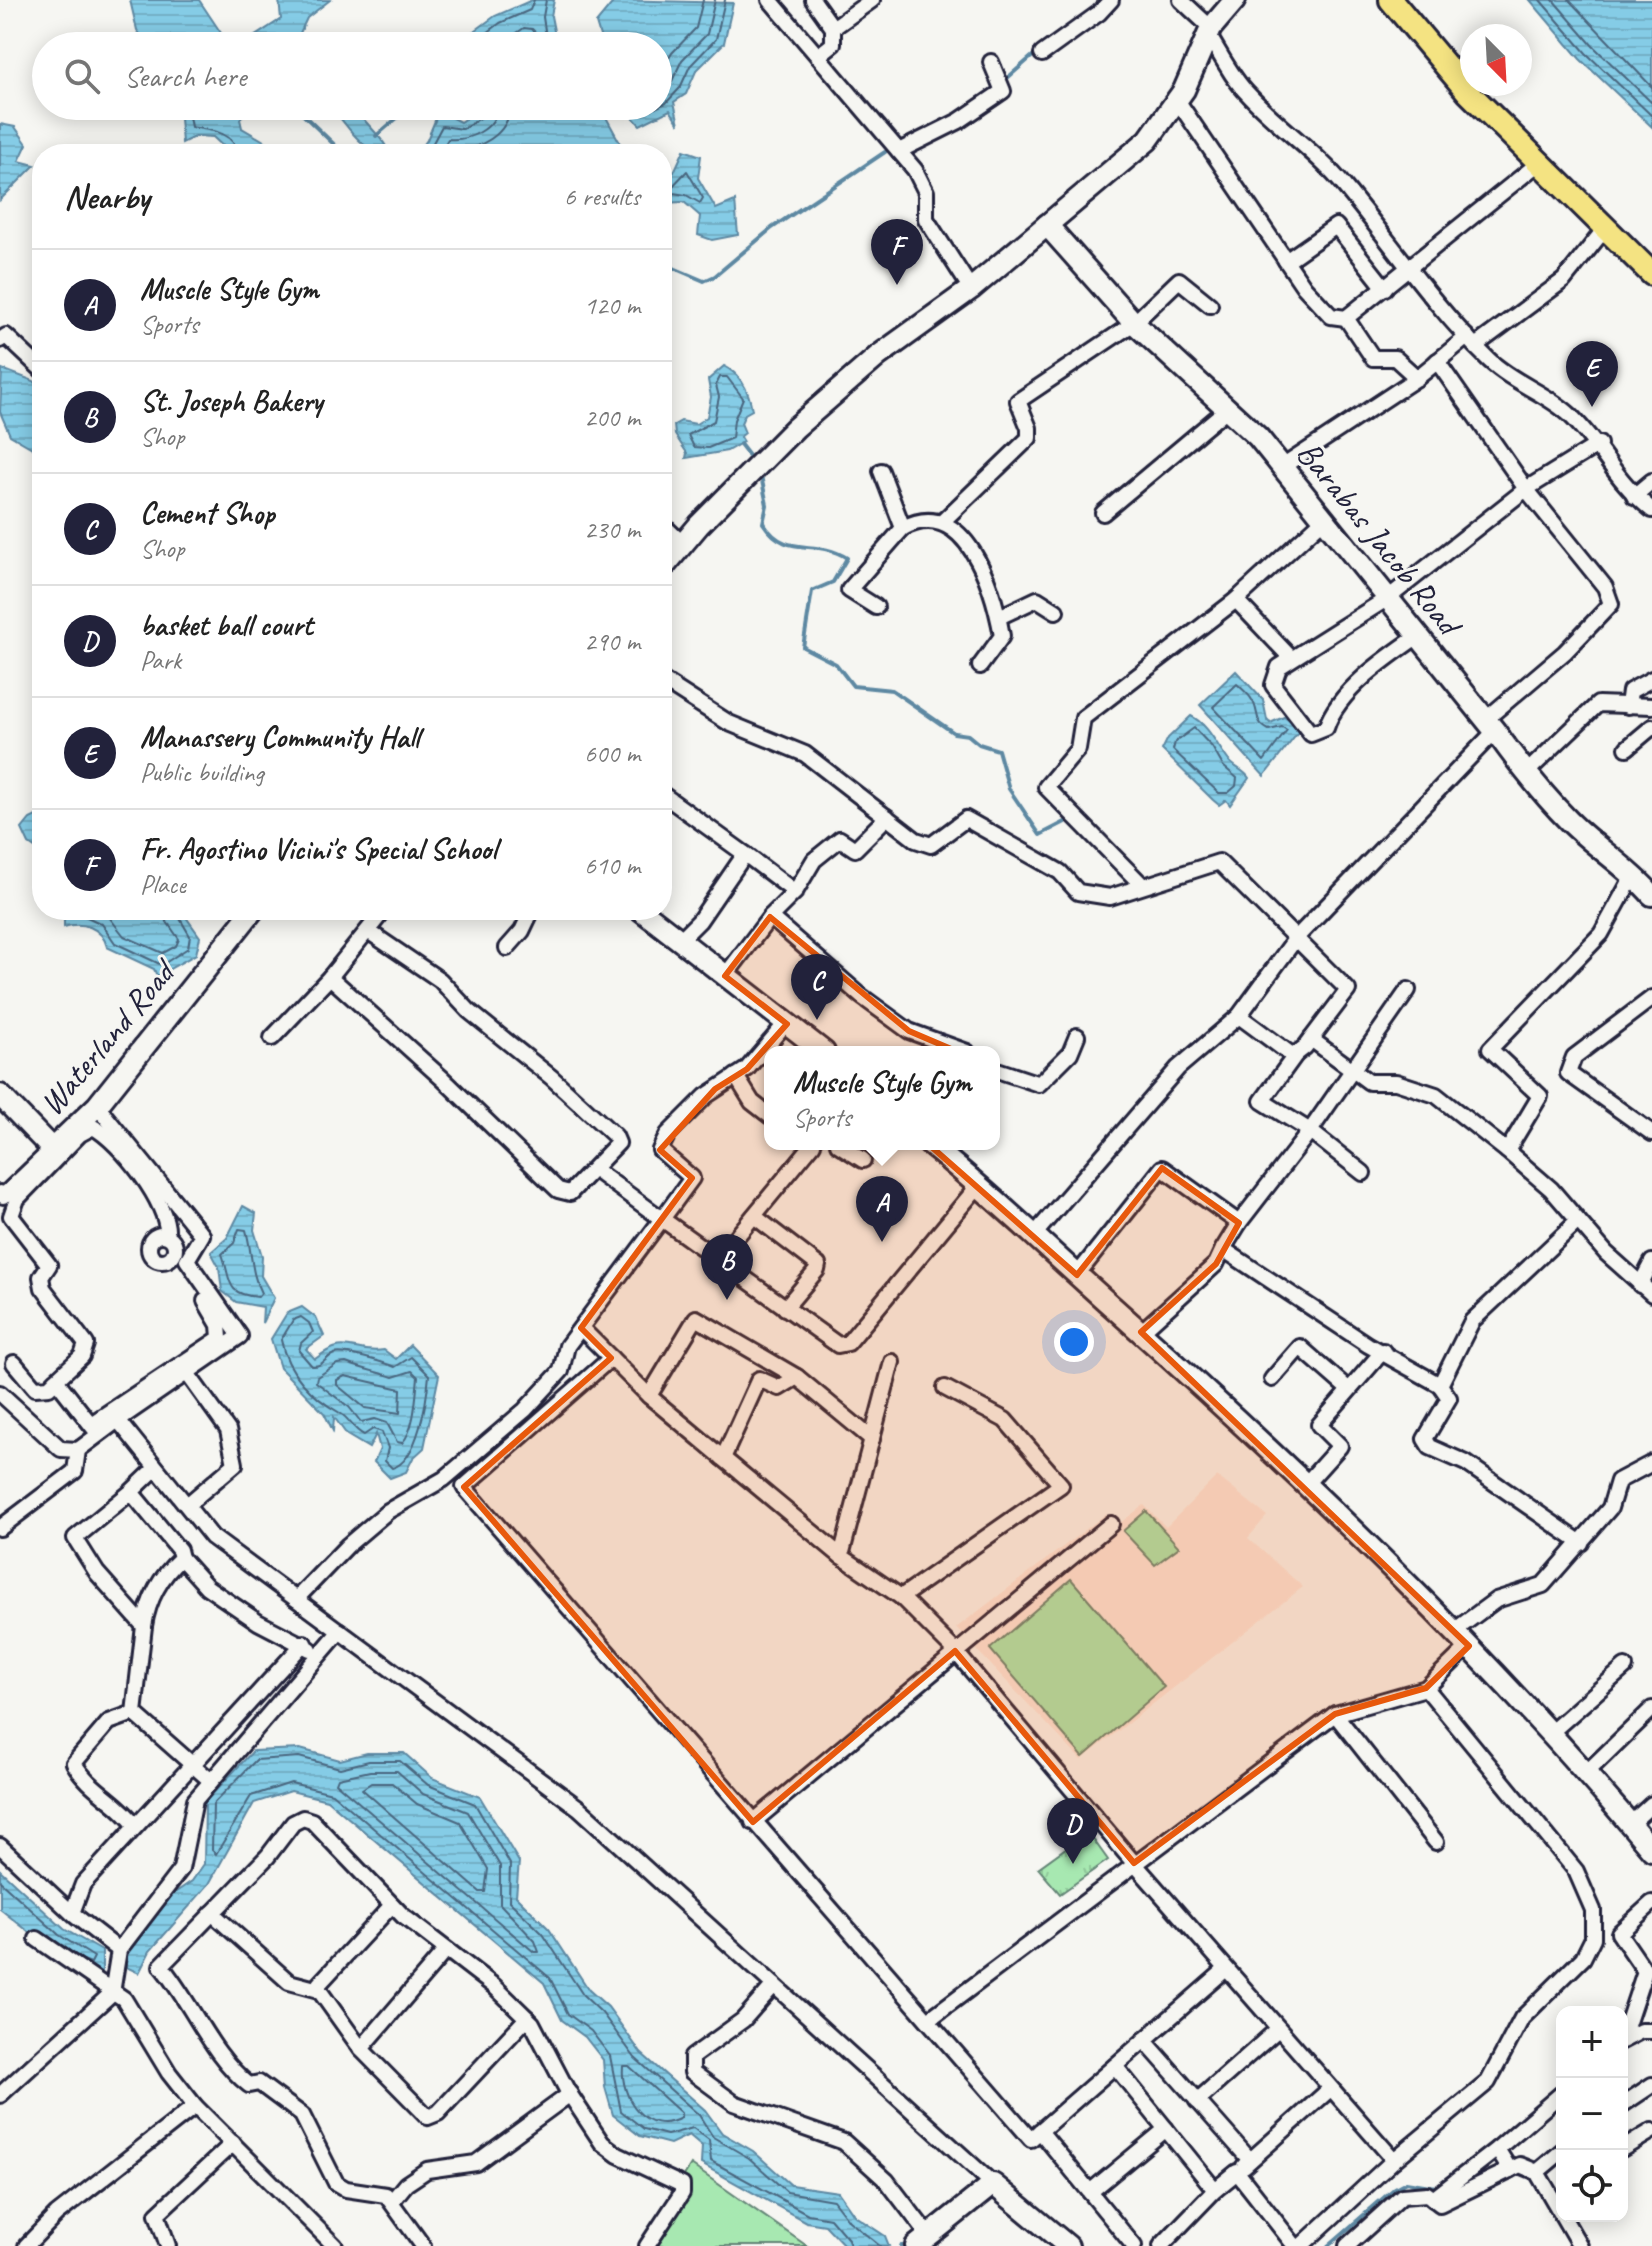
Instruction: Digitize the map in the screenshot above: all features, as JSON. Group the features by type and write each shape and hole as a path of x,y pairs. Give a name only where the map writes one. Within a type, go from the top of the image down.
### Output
{"main road":[{"path":"672,557 764,458 878,356 971,289 1148,140 1177,100 1209,31 1235,0"},
{"path":"1391,0 1468,92 1607,226 1652,274"},
{"name":"Barabas Jacob Road","path":"1047,225 1134,323 1258,437 1490,725 1525,774 1571,823 1634,874 1652,895"},
{"name":"Waterland Road","path":"0,1095 52,1149 97,1106 245,920"},
{"path":"654,920 816,1046"},
{"path":"936,1150 1141,1332 1305,1485 1469,1646 1652,1850"},
{"path":"922,2241 993,2184 1068,2246"}],"street":[{"path":"770,0 915,170 926,192 926,219 971,289"},
{"path":"813,0 833,28 833,44 818,56"},
{"path":"833,28 872,0"},
{"path":"1042,54 1099,13 1111,0"},
{"path":"1181,0 1209,31 1247,94 1344,185 1409,269 1471,341 1526,389 1566,411 1599,444 1615,476 1652,510"},
{"path":"899,151 959,121 1003,91 991,62"},
{"path":"1177,100 1304,287 1331,316 1346,318 1540,162"},
{"path":"1286,261 1336,226 1385,288"},
{"path":"1282,467 1417,378 1437,361 1564,280 1607,226"},
{"path":"943,521 1029,438 1029,428 1018,401 1134,323 1179,280 1210,305"},
{"path":"1346,318 1373,358 1395,358 1417,378"},
{"path":"0,340 6,336 32,361"},
{"path":"1034,1235 1178,1068 1239,1016 1296,938 1490,725 1611,604 1605,587 1526,489 1437,361"},
{"path":"1103,513 1226,410"},
{"path":"1418,636 1382,661 1331,712 1326,728 1311,734 1273,685 1279,667 1291,658 1388,598 1526,489 1599,444"},
{"path":"881,471 903,528"},
{"path":"1634,496 1652,481"},
{"path":"1142,885 1046,787 1078,749 1083,718 1236,600 1324,519"},
{"path":"876,607 849,590 903,528 915,521 943,521 968,543 999,617 1002,636 980,666"},
{"path":"672,534 683,544"},
{"path":"999,617 1037,599 1056,611"},
{"path":"1236,600 1291,658"},
{"path":"1628,706 1630,691 1652,679"},
{"path":"672,686 729,723 805,754 916,840 931,845 966,819 1060,872 1078,892 1110,897 1219,862 1348,990 1262,1101 1310,1131 1363,1173"},
{"path":"1525,774 1598,704 1652,706"},
{"path":"1627,748 1652,727"},
{"path":"672,801 795,892"},
{"path":"725,976 770,917 795,892 814,860 840,839 855,849 887,817"},
{"path":"680,940 699,921 745,854"},
{"path":"1507,1151 1540,1096 1490,1049 1601,934 1634,874"},
{"path":"770,917 861,996 909,1031 950,1046"},
{"path":"272,1038 330,977 376,920"},
{"path":"507,948 527,920"},
{"path":"330,977 443,1079 558,1190 570,1193 618,1143 615,1136 551,1077 469,1011 440,980 368,931"},
{"path":"1141,1332 1216,1264 1239,1223 1310,1131 1408,990"},
{"path":"1652,998 1574,1057 1568,1073 1652,1133"},
{"path":"1239,1016 1289,1053 1296,1054"},
{"path":"766,1046 786,1023"},
{"path":"1000,1071 1039,1084 1070,1053 1077,1036"},
{"path":"1311,1039 1369,1082 1396,1082 1436,1095 1551,1189 1646,1290"},
{"path":"296,1599 348,1545 388,1511 444,1479 525,1410 561,1371 567,1346 692,1178 660,1150 663,1142 706,1096 747,1069 764,1049"},
{"path":"736,1076 752,1102 764,1111"},
{"path":"95,1429 118,1420 240,1336 187,1260 202,1235 97,1106"},
{"path":"0,1528 75,1471 78,1450 95,1429 220,1338 219,1325 171,1243 164,1209 122,1152 93,1127 80,1134 17,1199 11,1216 49,1265 41,1277 43,1288 86,1344 82,1356 49,1387 35,1388 14,1363"},
{"path":"1,1196 52,1149"},
{"path":"719,1258 808,1150"},
{"path":"847,1150 863,1160"},
{"path":"1077,1275 1162,1168 1239,1223"},
{"path":"595,1170 838,1345 848,1343 978,1186"},
{"path":"754,1216 818,1265 785,1308"},
{"path":"1440,1385 1472,1321 1578,1221"},
{"path":"171,1243 193,1222"},
{"path":"1223,1249 1368,1345 1440,1385 1449,1398 1425,1439 1430,1447 1466,1463 1581,1543"},
{"path":"1646,1290 1652,1262"},
{"path":"649,1396 696,1318 797,1377 872,1439"},
{"path":"581,1328 649,1396 841,1556 901,1597 955,1651 1134,1863 1394,2160"},
{"path":"1272,1379 1300,1347 1348,1389"},
{"path":"1305,1485 1340,1446 1319,1425 1383,1351"},
{"path":"611,1358 464,1487 1031,2139 1226,1969"},
{"path":"841,1556 892,1362"},
{"path":"187,1373 228,1430 235,1464 187,1505"},
{"path":"723,1458 759,1379 779,1388 797,1377"},
{"path":"56,1380 95,1429"},
{"path":"901,1597 1061,1485 1005,1420 945,1388"},
{"path":"0,1393 61,1449 78,1450"},
{"path":"118,1420 212,1537 579,1808 993,2184"},
{"path":"1454,1631 1496,1600 1543,1585 1610,1508 1618,1481 1652,1463"},
{"path":"144,1626 97,1573 75,1538 156,1468"},
{"path":"131,1492 207,1587 258,1622 304,1643 318,1657"},
{"path":"753,1822 1111,1524"},
{"path":"134,1713 147,1610 160,1582 181,1558"},
{"path":"1,2091 112,1989 117,1955 181,1869 195,1800 340,1631"},
{"path":"72,1913 83,1884 304,1643"},
{"path":"928,2020 1335,1714 1426,1688 1469,1646"},
{"path":"1549,1734 1625,1667"},
{"path":"1301,2246 1394,2160 1488,2082 1522,2018 1583,1958 1593,1938 1593,1910 1576,1871 1426,1688"},
{"path":"1584,1775 1652,1709"},
{"path":"134,1713 211,1781"},
{"path":"134,1713 109,1722 74,1763 83,1779 127,1814 135,1825"},
{"path":"1335,1714 1436,1842"},
{"path":"1630,1824 1652,1804"},
{"path":"423,2246 386,2195 346,2189 336,2183 302,2115 259,2083 249,2085 230,2070 186,1998 161,1966 268,1856 293,1823 303,1818 312,1821 392,1905 445,1951 494,1986 527,2018 602,2143 618,2155 682,2185 682,2193 647,2246"},
{"path":"0,1846 117,1955"},
{"path":"1628,2023 1645,1971 1619,1933 1652,1903"},
{"path":"319,1990 324,1976 392,1905"},
{"path":"212,1913 289,1982 319,1990 361,2049 428,2117 438,2113 527,2018"},
{"path":"37,1939 124,1999 169,2073 195,2106 335,2246"},
{"path":"361,2049 445,1951"},
{"path":"774,1985 743,2020 692,2057 692,2072 734,2103 844,2142 887,2181 922,2241"},
{"path":"1197,2101 1278,2029"},
{"path":"1628,2038 1641,2031 1652,2031"},
{"path":"1144,2040 1250,2160"},
{"path":"1115,2066 1215,2190"},
{"path":"1628,2101 1652,2085"},
{"path":"1161,2246 1215,2190 1330,2089"},
{"path":"392,2201 406,2184 427,2170 476,2163 570,2094"},
{"path":"1433,2199 1556,2098"},
{"path":"26,2246 57,2214 195,2106"},
{"path":"1090,2192 1166,2129"},
{"path":"1040,2131 1134,2246"},
{"path":"1628,2145 1652,2131"},
{"path":"168,2246 157,2214 233,2143"},
{"path":"1497,2149 1510,2170"},
{"path":"1537,2172 1556,2156"},
{"path":"1347,2246 1402,2196 1427,2194 1440,2204 1520,2165 1537,2172 1556,2190"},
{"path":"1237,2172 1295,2246"},
{"path":"1570,2222 1580,2246"}],"highlighted area":[{"path":"770,917 909,1031 977,1060 918,1135 1077,1275 1162,1168 1239,1223 1216,1264 1141,1332 1469,1646 1426,1688 1335,1714 1134,1863 955,1651 753,1822 464,1487 611,1358 581,1328 692,1178 660,1150 715,1089 747,1069 787,1024 725,976"}],"shaded area":[{"path":"1217,1476 1267,1516 1248,1538 1303,1587 1081,1760 956,1628 1106,1514 1116,1526 1144,1505 1166,1527"}],"green space":[{"path":"1146,1511 1179,1547 1155,1565 1123,1531"},
{"path":"1071,1579 1164,1687 1083,1757 990,1649"},
{"path":"1088,1832 1108,1860 1060,1894 1038,1868"},
{"path":"691,2165 807,2246 638,2246"}],"water":[{"path":"130,0 199,0 220,32 138,32"},
{"path":"279,0 330,0 307,18 300,32 261,32 281,19"},
{"path":"532,0 554,0 551,16 554,32 473,32 495,16"},
{"path":"615,0 733,3 724,43 696,71 686,94 674,102 679,124 672,113 672,32 599,32 596,23"},
{"path":"1530,0 1652,0 1652,127 1580,59"},
{"path":"180,120 240,120 242,128 267,144 220,144 213,137 196,136 182,143"},
{"path":"341,120 364,120 384,144 363,144"},
{"path":"435,120 608,120 621,144 424,144"},
{"path":"0,124 15,127 27,144 19,161 32,164 32,168 0,200"},
{"path":"684,150 701,156 698,178 716,209 735,201 738,235 712,240 698,235 700,216 684,202 672,203 674,172"},
{"path":"724,366 740,379 751,403 752,410 745,414 741,423 745,433 740,437 743,442 727,451 686,458 687,453 675,435 674,425 681,421 696,424 707,417 711,397 708,380"},
{"path":"2,369 32,380 32,448 10,435 0,412"},
{"path":"1236,671 1263,700 1270,723 1284,717 1301,729 1264,776 1200,705"},
{"path":"1191,716 1208,730 1229,761 1249,778 1230,805 1226,800 1219,805 1162,750 1168,738"},
{"path":"32,818 32,846 22,829"},
{"path":"64,920 188,920 200,937 196,954 157,976 154,969 107,947 96,930 84,925 64,927"},
{"path":"243,1206 256,1213 254,1230 262,1256 261,1276 274,1298 262,1323 263,1307 236,1302 222,1291 219,1267 211,1252 227,1238"},
{"path":"302,1307 316,1318 324,1336 306,1349 315,1359 326,1351 343,1346 384,1350 396,1359 410,1345 439,1375 424,1448 413,1458 406,1472 390,1478 374,1462 380,1449 376,1434 369,1448 347,1435 334,1417 333,1431 324,1413 280,1368 271,1339 287,1313"},
{"path":"300,1749 340,1760 367,1753 404,1753 432,1778 480,1797 519,1862 516,1896 549,1929 589,1990 608,2007 641,2053 705,2110 722,2133 753,2151 791,2185 838,2192 855,2216 885,2236 889,2246 845,2246 825,2225 806,2222 701,2164 702,2146 689,2135 670,2144 640,2136 613,2115 605,2087 603,2060 585,2037 562,2020 544,1983 327,1800 291,1791 254,1803 209,1884 150,1951 139,1973 126,1967 119,1956 173,1894 192,1881 204,1864 205,1802 253,1751"},
{"path":"0,1870 64,1929 102,1951 102,1978 62,1958 0,1909"}],"waterway":[{"path":"1004,81 1036,53"},
{"path":"309,120 334,144"},
{"path":"376,136 395,120"},
{"path":"672,267 704,281 715,276 772,228 885,152"},
{"path":"740,444 753,461"},
{"path":"760,471 767,505 763,523 772,534 791,545 823,549 847,558 833,582 812,591 803,647 836,664 853,686 892,690 954,733 968,735 979,744 998,750 1009,789 1040,835 1069,820"},
{"path":"1328,2246 1406,2182 1442,2188"}],"place":[{"name":"Fr. Agostino Vicini's Special School","path":"897,285"},
{"name":"Manassery Community Hall","path":"1592,407"},
{"name":"Cement Shop","path":"817,1020"},
{"name":"Muscle Style Gym","path":"882,1242"},
{"name":"St. Joseph Bakery","path":"727,1300"},
{"name":"basket ball court","path":"1073,1864"}]}
